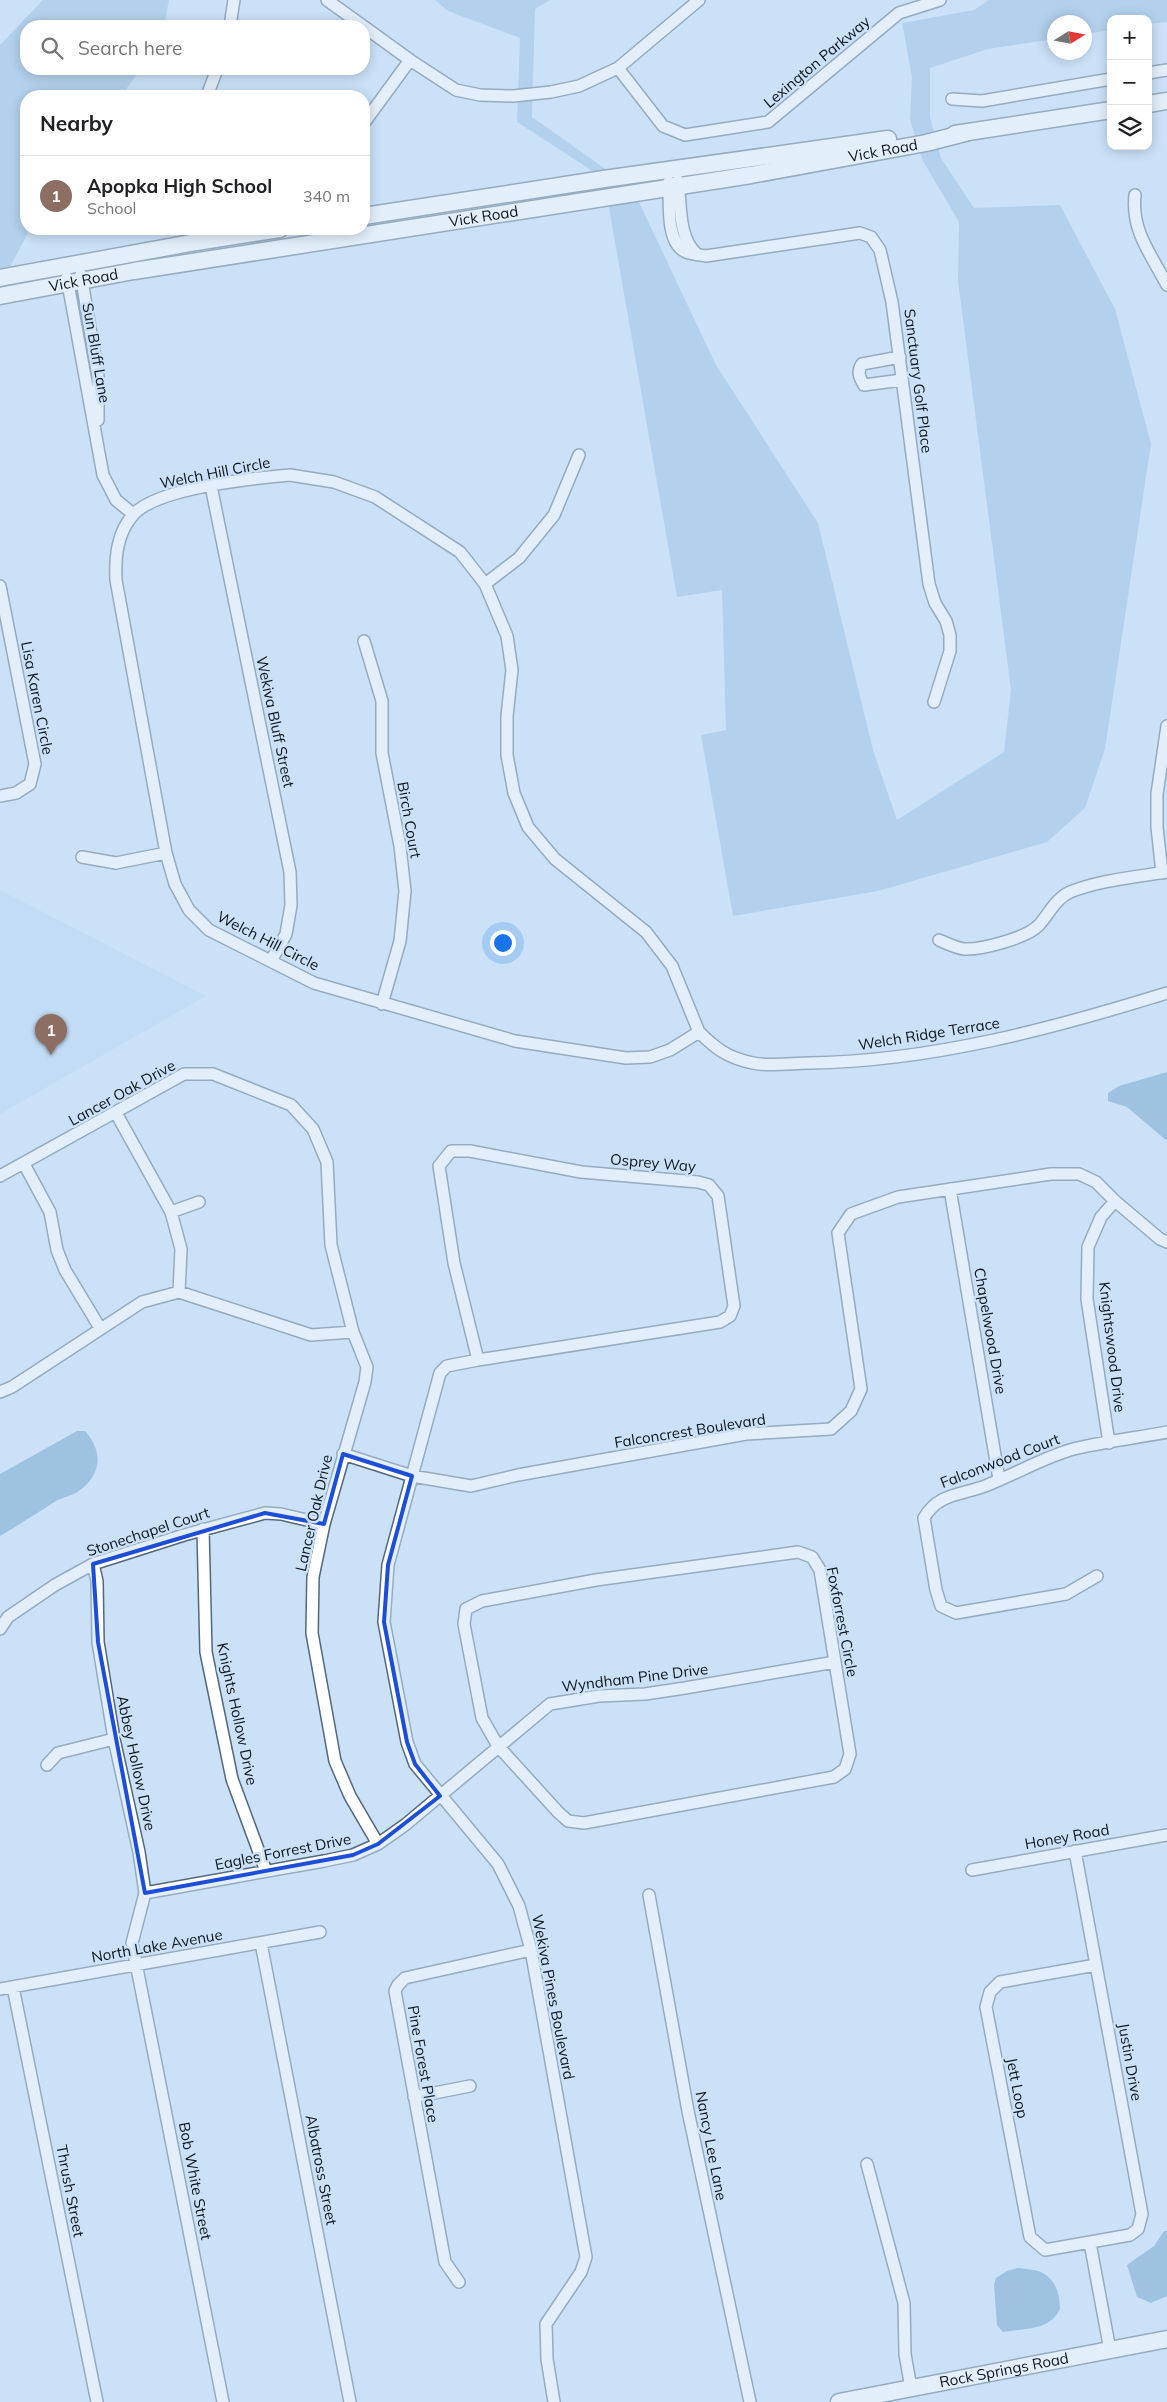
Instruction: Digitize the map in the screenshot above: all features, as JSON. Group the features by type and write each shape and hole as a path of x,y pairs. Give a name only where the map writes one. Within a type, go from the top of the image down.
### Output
{"street":[{"path":"231,20 234,0"},
{"path":"327,0 355,20"},
{"path":"370,31 456,90 513,96 551,92 579,86 618,68 699,0"},
{"name":"Lexington Parkway","path":"618,68 663,126 684,135 768,122 899,13 940,0"},
{"path":"370,114 410,60"},
{"path":"1152,72 1167,70"},
{"path":"209,90 215,75"},
{"path":"952,99 982,101 1107,80"},
{"path":"1152,103 1167,101"},
{"name":"Vick Road","path":"370,215 672,169 894,139 965,133 1107,111"},
{"name":"Vick Road","path":"370,231 674,187 926,143 965,133"},
{"path":"672,169 674,187 679,199 685,232 691,249 697,254"},
{"path":"674,187 668,201 673,234 685,232"},
{"path":"1135,195 1133,212 1136,225 1167,285"},
{"name":"Sanctuary Golf Place","path":"673,234 678,246 686,252 706,256 860,234 871,237 880,250 892,302 929,584 935,603 946,621 950,635 950,651 934,702"},
{"name":"Vick Road","path":"0,296 74,273 252,235"},
{"name":"Vick Road","path":"0,278 74,273 339,235"},
{"name":"Sun Bluff Lane","path":"74,273 104,475 116,500 133,514"},
{"path":"900,357 862,364 859,369 860,379 864,385 902,380"},
{"path":"485,584 519,558 554,515 578,455"},
{"name":"Welch Hill Circle","path":"290,475 334,482 375,497 460,552 485,584 508,636 512,670 507,716 507,754 514,792 528,827 555,859 646,932 672,966 699,1032 670,1050 650,1057 626,1058 515,1042 382,1004 314,982 209,930 189,910 175,884 166,853 116,580 115,553 123,532 133,514 166,495 252,478 290,475"},
{"name":"Wekiva Bluff Street","path":"211,486 290,872 291,905 286,934 271,961"},
{"name":"Lisa Karen Circle","path":"0,586 35,764 30,784 16,793 0,796"},
{"name":"Birch Court","path":"364,640 382,701 382,754 400,846 405,890 400,941 382,1004"},
{"path":"939,940 964,949 1012,941 1028,935 1039,925 1056,902 1068,893 1086,887 1165,872 1157,827 1157,794 1167,726"},
{"path":"82,858 116,863 166,853"},
{"name":"Welch Ridge Terrace","path":"699,1032 718,1051 754,1064 839,1063 963,1047 1062,1025 1167,993"},
{"name":"Lancer Oak Drive","path":"0,1176 184,1074 213,1074 291,1105 313,1129 327,1162 332,1245 353,1332 367,1367 365,1382 324,1524 313,1577 312,1633 335,1761 350,1796 378,1844"},
{"path":"116,1112 171,1212 181,1249 179,1292"},
{"name":"Osprey Way","path":"427,1418 440,1373 448,1366 720,1322 730,1316 734,1306 718,1196 709,1185 698,1182 581,1172 470,1151 451,1151 439,1166 454,1263 478,1360"},
{"path":"24,1164 50,1212 57,1250 65,1270 100,1328"},
{"name":"Falconcrest Boulevard","path":"343,1454 412,1476 471,1486 518,1475 746,1434 831,1429 851,1411 861,1389 838,1233 851,1214 898,1197 1051,1174 1079,1174 1096,1182 1115,1201 1160,1239 1167,1242"},
{"name":"Chapelwood Drive","path":"950,1189 999,1478"},
{"name":"Knightswood Drive","path":"1109,1443 1087,1299 1088,1248 1101,1217 1115,1201"},
{"path":"171,1212 199,1202"},
{"path":"0,1392 12,1387 142,1302 179,1292 311,1335 353,1332"},
{"name":"Wekiva Pines Boulevard","path":"427,1418 388,1565 384,1622 407,1742 415,1764 498,1864 519,1906 532,1950 586,2258 581,2272 546,2324 546,2359 554,2402"},
{"name":"Falconwood Court","path":"1097,1576 1066,1594 956,1613 941,1606 936,1590 924,1518 930,1508 944,1497 986,1486 999,1478 1040,1460 1071,1450 1167,1432"},
{"name":"Stonechapel Court","path":"0,1629 8,1616 54,1585 93,1564 203,1529 265,1513 281,1514 324,1524"},
{"name":"Knights Hollow Drive","path":"203,1529 206,1652 232,1779 266,1871"},
{"name":"Foxforrest Circle","path":"798,1552 812,1557 820,1570 850,1754 844,1770 834,1777 584,1823 568,1820 558,1812 498,1746 482,1718 464,1624 466,1609 482,1601 596,1580 798,1552"},
{"name":"Abbey Hollow Drive","path":"93,1564 97,1581 98,1642 114,1739 139,1852 145,1893 132,1943 138,1965"},
{"name":"Wyndham Pine Drive","path":"440,1796 550,1704 599,1696 645,1694 835,1662"},
{"path":"47,1765 58,1753 114,1739"},
{"name":"Eagles Forrest Drive","path":"145,1893 354,1855 378,1844 405,1825 440,1796"},
{"name":"Honey Road","path":"972,1870 1167,1835"},
{"name":"Justin Drive","path":"1075,1851 1142,2214 1138,2229 1130,2235 1090,2243"},
{"name":"Nancy Lee Lane","path":"649,1895 688,2112 750,2402"},
{"name":"North Lake Avenue","path":"0,1989 320,1932"},
{"name":"Albatross Street","path":"261,1943 350,2402"},
{"name":"Pine Forest Place","path":"459,2282 445,2262 395,1991 398,1984 405,1978 532,1950"},
{"name":"Bob White Street","path":"138,1965 223,2402"},
{"name":"Jett Loop","path":"1090,2243 1045,2250 1030,2237 986,2007 990,1992 1000,1982 1096,1965"},
{"name":"Thrush Street","path":"13,1987 97,2402"},
{"path":"414,2097 470,2086"},
{"path":"868,2164 904,2303 905,2354 911,2388"},
{"path":"1090,2243 1110,2350"},
{"name":"Rock Springs Road","path":"839,2402 1167,2339"}],"highlighted area":[{"path":"343,1454 412,1476 388,1565 384,1622 407,1742 415,1764 440,1796 378,1844 353,1855 145,1893 98,1642 93,1564 265,1513 324,1524"}],"shaded area":[{"path":"43,0 169,0 165,20 24,20"},
{"path":"435,0 550,0 535,9 532,117 604,168 637,198 716,365 818,523 873,750 897,820 1004,752 1011,690 958,281 959,222 923,161 910,120 912,77 902,23 974,10 989,0 1167,0 1167,22 1152,24 1152,15 1107,15 1107,31 1092,33 1092,15 1047,15 1047,40 988,49 930,68 930,117 941,158 974,208 1060,205 1115,309 1151,444 1105,749 1085,808 1047,842 878,891 733,916 701,735 726,730 722,590 677,597 608,202 591,170 517,122 520,38 448,11"},
{"path":"20,24 20,75 137,75 125,90 20,90 20,235 27,235 10,267 0,269 0,45"},
{"path":"0,890 206,996 0,1114"},
{"path":"1167,1072 1167,1141 1127,1107 1108,1101 1108,1093 1119,1086"},
{"path":"77,1431 85,1431 95,1446 98,1462 93,1477 77,1492 56,1501 0,1536 0,1474"},
{"path":"1164,2231 1167,2231 1167,2296 1151,2303 1137,2297 1127,2265 1154,2246"},
{"path":"1018,2268 1034,2270 1046,2275 1057,2290 1060,2309 1056,2316 1043,2325 1003,2332 997,2325 994,2285 996,2278 1007,2271"}],"place":[{"name":"Apopka High School","path":"51,1055"}]}
